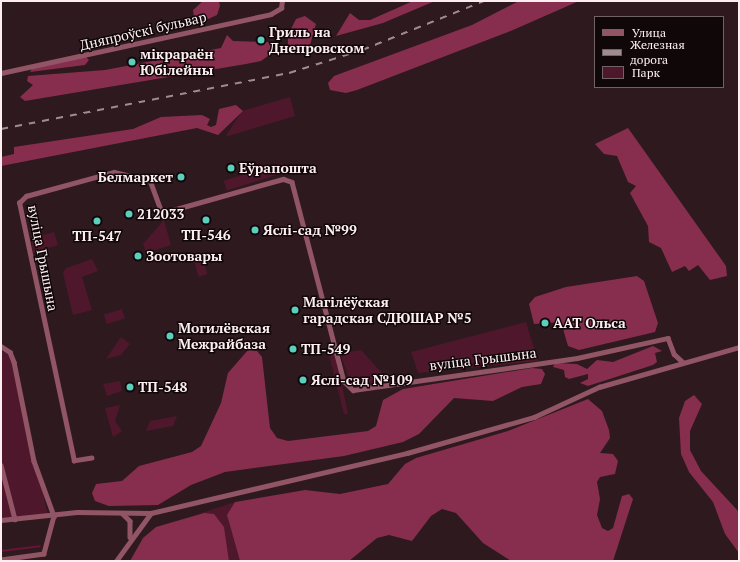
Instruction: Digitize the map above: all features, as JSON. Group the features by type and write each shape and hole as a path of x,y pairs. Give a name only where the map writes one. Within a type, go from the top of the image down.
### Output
{"street":[{"name":"Дняпроўскі бульвар","path":"1,73 271,14 281,8 282,1"},
{"name":"вуліца Грышына","path":"92,458 74,461 19,203 26,196 114,172 150,180 162,213 283,179 292,182 344,381 353,390 577,358 668,338 674,354 683,362"},
{"path":"1,346 10,352 14,362 34,461 54,516 44,554 1,560"},
{"path":"1,520 54,516 77,512 151,513 408,454 534,417 599,387 739,347"},
{"path":"1,465 15,518"},
{"path":"122,513 130,520 130,539"},
{"path":"116,561 130,539 151,513"}],"green space":[{"path":"290,97 295,116 225,137 242,111"},
{"path":"282,163 285,173 227,190 224,181"},
{"path":"164,220 171,245 146,253 143,244"},
{"path":"54,232 58,245 33,253 31,238"},
{"path":"202,255 207,274 198,277 193,257"},
{"path":"92,259 98,271 82,277 92,310 73,315 63,273 66,268"},
{"path":"122,309 125,319 107,324 104,315"},
{"path":"526,322 538,361 418,373 411,352"},
{"path":"121,337 130,344 121,355 106,359"},
{"path":"331,344 334,347 348,414 344,414 327,347"},
{"path":"1,350 10,356 48,515 1,518"},
{"path":"361,350 390,382 363,390 351,384 340,353"},
{"path":"120,381 122,391 107,396 103,384"},
{"path":"120,405 115,421 122,431 113,437 105,408"},
{"path":"177,416 173,426 146,431 150,421"},
{"path":"235,502 228,519 240,561 229,561 224,527 204,513 198,514"}],"shaded area":[{"path":"203,1 219,1 220,6 217,15 195,25 193,10"},
{"path":"413,1 435,1 383,23 336,36 350,13 359,20 370,20"},
{"path":"519,1 579,1 513,30 357,90 346,93 330,90 328,83 334,76 472,25"},
{"path":"305,16 316,24 310,45 293,50 288,45 288,35 296,19"},
{"path":"227,35 233,41 268,42 273,47 272,53 261,61 246,64 25,101 20,97 33,85 27,81 28,76 105,70 221,48"},
{"path":"86,57 89,60 85,65 30,72 33,67"},
{"path":"236,105 243,111 218,135 197,128 1,166 1,157 14,154 14,147 133,129 161,117 202,115 210,119 207,125 211,127 216,125 219,109"},
{"path":"628,128 726,266 727,276 710,280 698,265 689,271 685,266 672,272 661,248 649,242 648,226 630,193 636,186 628,182 617,156 604,154 595,144"},
{"path":"637,276 644,281 658,323 655,332 579,350 568,346 561,322 534,324 529,304 535,297 566,287"},
{"path":"653,346 662,351 655,353 657,362 653,365 588,386 580,383 588,379 588,374 569,379 565,377 564,370 553,367 555,363 577,364 587,369 597,360 613,362"},
{"path":"248,350 257,351 262,357 270,428 277,438 288,441 368,431 376,426 383,400 403,389 532,368 542,369 545,374 541,384 522,387 493,401 454,398 419,434 403,442 344,456 225,472 191,485 158,505 109,506 95,501 92,493 96,484 122,481 139,466 192,452 201,446 221,403 228,373"},
{"path":"694,395 702,404 690,431 690,450 701,471 739,512 739,553 725,534 713,502 689,472 681,454 679,418 685,401"},
{"path":"588,399 602,411 609,430 610,438 600,453 613,454 618,461 615,474 600,477 597,482 600,499 597,515 602,528 608,531 613,528 622,496 629,494 633,499 613,561 511,561 483,543 456,513 442,509 431,516 412,541 389,535 377,538 349,561 240,561 227,515 235,502 305,490 340,494 388,484 405,464 416,458 508,431"},
{"path":"204,513 214,514 224,527 229,561 130,561 143,538 156,527"}],"waterway":[{"path":"1,551 40,546"}],"railway":[{"path":"1,129 289,73 362,50 484,1"}],"place":[{"name":"Гриль на Днепровском","path":"261,40"},
{"name":"мікрараён Юбілейны","path":"132,62"},
{"name":"Еўрапошта","path":"231,168"},
{"name":"Белмаркет","path":"181,177"},
{"name":"212033","path":"129,214"},
{"name":"ТП-546","path":"206,220"},
{"name":"ТП-547","path":"97,221"},
{"name":"Яслі-сад №99","path":"255,230"},
{"name":"Зоотовары","path":"138,256"},
{"name":"Магілёўская гарадская СДЮШАР №5","path":"295,310"},
{"name":"ААТ Ольса","path":"545,323"},
{"name":"Могилёвская Межрайбаза","path":"170,336"},
{"name":"ТП-549","path":"293,349"},
{"name":"Яслі-сад №109","path":"303,380"},
{"name":"ТП-548","path":"130,387"}]}
